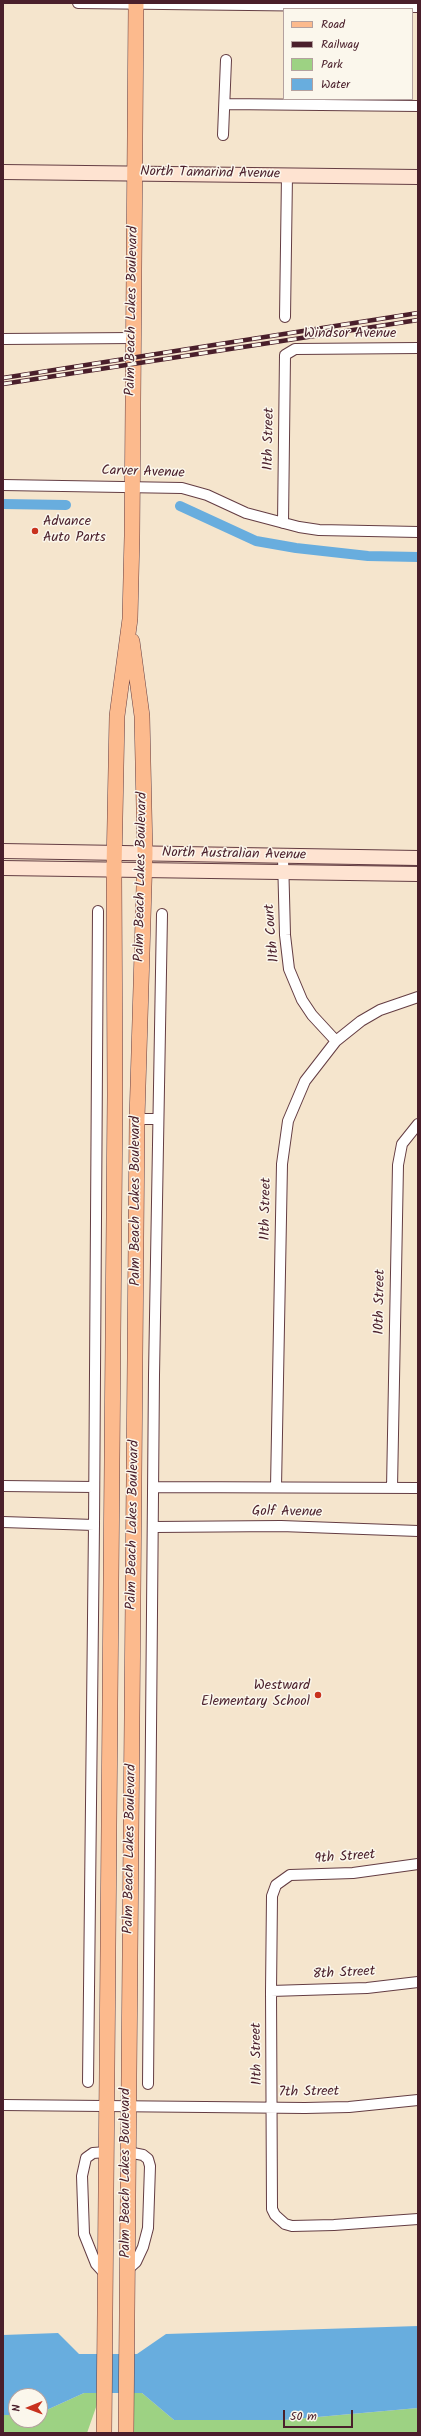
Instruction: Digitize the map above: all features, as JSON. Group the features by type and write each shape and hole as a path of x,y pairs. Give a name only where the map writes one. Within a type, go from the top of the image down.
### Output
{"main road":[{"name":"Palm Beach Lakes Boulevard","path":"104,2433 106,1984 113,1373 114,852 117,716 130,618 136,3"},
{"name":"North Tamarind Avenue","path":"3,172 418,177"},
{"name":"Palm Beach Lakes Boulevard","path":"126,2433 137,1119 145,853 142,716 130,618"},
{"name":"North Australian Avenue","path":"3,851 114,852 283,857 418,858"},
{"name":"North Australian Avenue","path":"3,868 418,874"},
{"path":"114,1187 137,1187"},
{"path":"108,1808 131,1806"}],"street":[{"path":"78,3 418,7"},
{"path":"223,135 226,60"},
{"path":"225,104 418,106"},
{"path":"285,317 287,175"},
{"path":"3,339 133,338"},
{"name":"Windsor Avenue","path":"285,355 295,349 418,348"},
{"name":"11th Street","path":"283,523 285,355"},
{"name":"Carver Avenue","path":"3,485 132,486 194,490 246,513 283,523 319,530 418,532"},
{"name":"11th Court","path":"283,857 285,935 289,969 302,1000 312,1015 336,1041"},
{"path":"88,2082 94,1524 98,911"},
{"path":"148,2084 155,1527 154,1375 162,914"},
{"path":"97,993 113,991"},
{"name":"11th Street","path":"276,1487 284,1143 295,1100 305,1081 336,1041 361,1021 380,1010 418,997"},
{"path":"137,1119 158,1119"},
{"name":"10th Street","path":"392,1488 398,1165 402,1144 418,1124"},
{"path":"94,1373 113,1373"},
{"path":"135,1375 154,1375"},
{"path":"3,1486 94,1487"},
{"name":"Golf Avenue","path":"155,1487 418,1488"},
{"path":"3,1522 94,1524"},
{"name":"Golf Avenue","path":"155,1527 281,1526 418,1531"},
{"name":"9th Street","path":"276,1885 290,1875 353,1873 418,1864"},
{"name":"11th Street","path":"276,1885 272,1896 272,2209 279,2221 292,2226 320,2226 418,2219"},
{"name":"8th Street","path":"271,1991 367,1988 418,1982"},
{"path":"89,1984 106,1984"},
{"path":"129,1985 150,1984"},
{"name":"7th Street","path":"3,2105 273,2108 349,2107 418,2100"},
{"path":"105,2274 96,2264 84,2234 82,2176 86,2158 93,2153 106,2152"},
{"path":"127,2270 136,2262 144,2247 148,2228 150,2166 148,2159 143,2155 128,2152"}],"green space":[{"path":"84,2393 101,2393 87,2433 3,2433 3,2414 8,2414 8,2428 48,2428 48,2409"},
{"path":"126,2393 142,2393 174,2420 284,2420 418,2408 418,2433 126,2433"}],"water":[{"path":"418,2326 418,2408 284,2420 174,2420 142,2393 84,2393 48,2409 48,2388 8,2388 8,2415 3,2415 3,2335 58,2333 79,2354 137,2354 166,2334"}],"waterway":[{"path":"3,504 66,505"},
{"path":"180,506 256,541 296,548 368,556 418,557"}],"railway":[{"path":"3,378 418,313"},
{"path":"3,384 418,320"}],"place":[{"name":"Advance Auto Parts","path":"35,531"},
{"name":"Westward Elementary School","path":"318,1695"}]}
